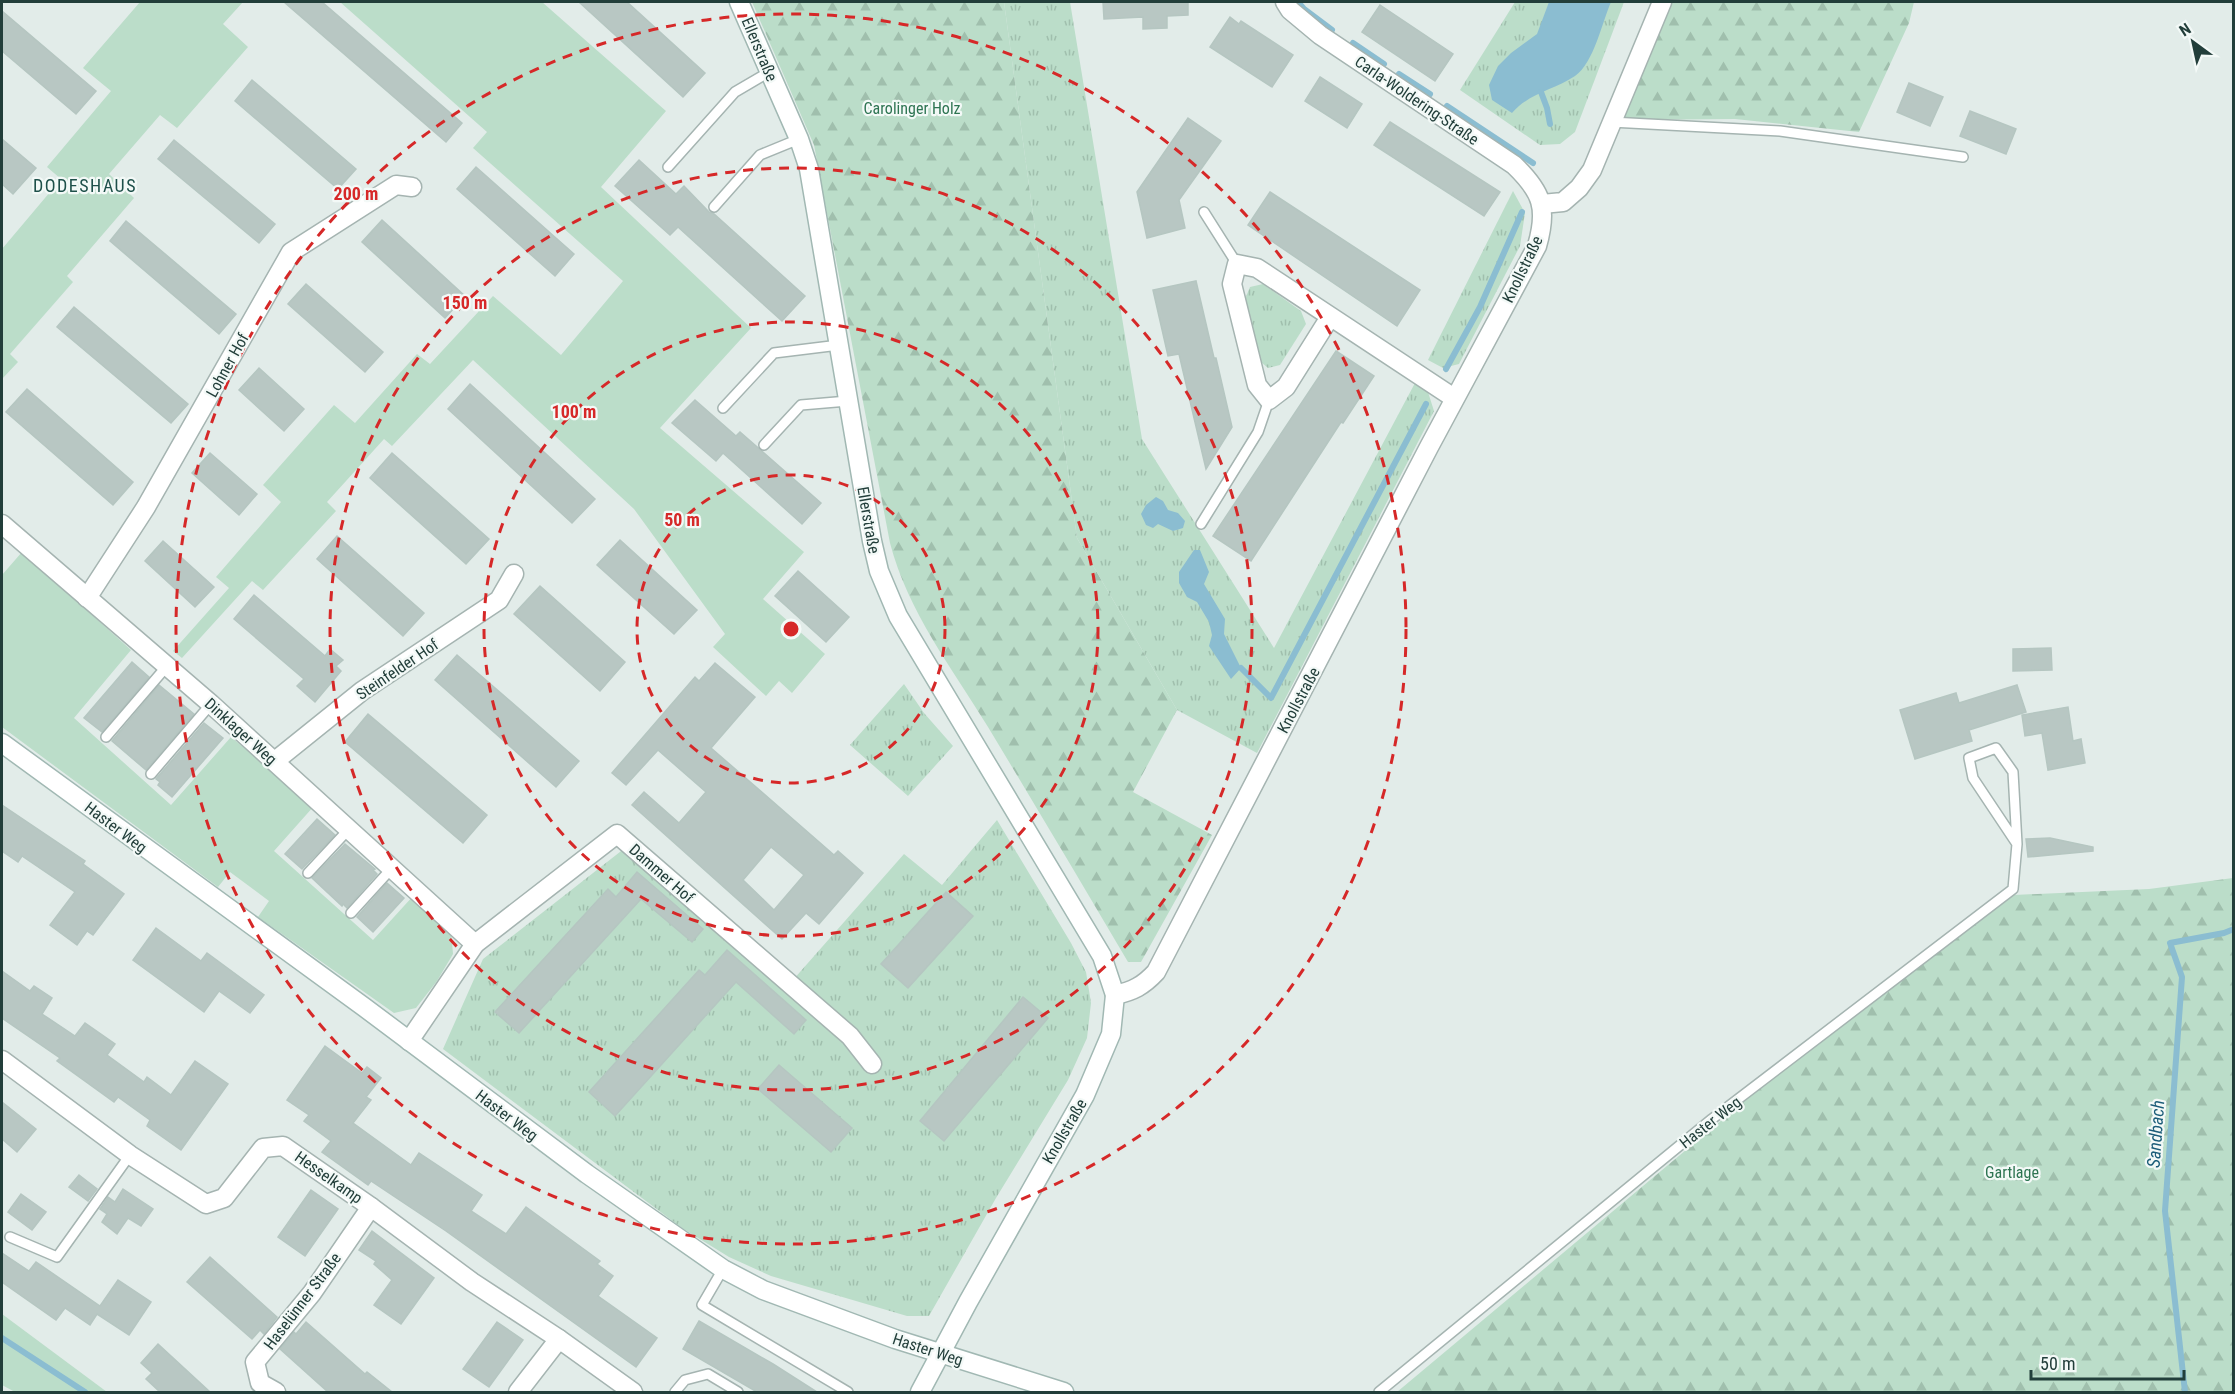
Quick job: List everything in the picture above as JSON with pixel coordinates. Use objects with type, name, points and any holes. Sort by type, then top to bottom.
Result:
[{"type":"street","name":"Ellerstraße","points":[[739,2],[799,139],[809,169],[872,542],[887,593],[1102,956],[1115,995]]},
{"type":"street","name":"Carla-Woldering-Straße","points":[[1285,2],[1290,10],[1320,35],[1514,165],[1530,180],[1542,204]]},
{"type":"street","points":[[1542,204],[1563,202],[1579,188],[1592,170],[1662,2]]},
{"type":"street","name":"Lohner Hof","points":[[87,598],[146,507],[291,252],[396,185],[412,187]]},
{"type":"street","name":"Knollstraße","points":[[920,1392],[1085,1095],[1111,1034],[1115,995],[1143,986],[1156,972],[1454,398],[1536,246],[1542,226],[1542,204]]},
{"type":"street","points":[[1330,317],[1286,387],[1269,400],[1257,385],[1232,284],[1237,264],[1257,268],[1454,398]]},
{"type":"street","name":"Dinklager Weg","points":[[2,524],[211,704],[475,944]]},
{"type":"street","name":"Steinfelder Hof","points":[[275,761],[363,691],[499,600],[514,574]]},
{"type":"street","name":"Haster Weg","points":[[2,743],[409,1041],[586,1174],[723,1269],[763,1290],[895,1339],[1064,1392]]},
{"type":"street","name":"Dammer Hof","points":[[409,1041],[475,944],[617,834],[850,1036],[872,1064]]},
{"type":"street","name":"Hesselkamp","points":[[2,1060],[130,1155],[206,1204],[224,1198],[263,1148],[284,1146],[371,1207],[471,1282],[559,1339],[633,1392]]},
{"type":"street","name":"Haselünner Straße","points":[[276,1392],[260,1383],[255,1362],[312,1293],[371,1207]]},
{"type":"street","points":[[518,1392],[559,1339]]},
{"type":"lane","points":[[668,167],[735,92],[769,72]]},
{"type":"lane","points":[[1611,122],[1780,131],[1964,157]]},
{"type":"lane","points":[[714,207],[760,155],[799,139]]},
{"type":"lane","points":[[1204,212],[1237,264]]},
{"type":"lane","points":[[723,408],[774,352],[839,345]]},
{"type":"lane","points":[[1201,524],[1258,432],[1269,400]]},
{"type":"lane","points":[[765,446],[801,405],[848,401]]},
{"type":"lane","points":[[106,737],[167,666]]},
{"type":"lane","points":[[151,774],[211,704]]},
{"type":"lane","name":"Haster Weg","points":[[1379,1392],[1712,1119],[2013,889],[2017,844],[2013,772],[1996,747],[1969,758],[1973,778],[2017,844]]},
{"type":"lane","points":[[308,873],[349,828]]},
{"type":"lane","points":[[351,913],[392,868]]},
{"type":"lane","points":[[10,1237],[57,1257],[130,1155]]},
{"type":"lane","points":[[723,1269],[702,1305],[848,1392]]},
{"type":"lane","points":[[675,1392],[685,1380],[708,1374],[738,1392]]},
{"type":"green space","points":[[140,2],[243,2],[223,24],[248,47],[177,128],[160,115],[109,174],[134,198],[67,276],[73,282],[10,354],[18,362],[2,379],[2,249],[61,179],[47,167],[111,91],[83,68]]},
{"type":"green space","points":[[340,2],[542,2],[666,111],[601,187],[751,328],[660,428],[804,552],[763,599],[825,654],[792,693],[779,681],[766,696],[713,647],[725,634],[634,509],[473,360],[392,446],[384,439],[327,502],[336,511],[263,590],[252,581],[182,658],[173,651],[229,588],[216,577],[281,502],[263,485],[334,405],[355,423],[417,354],[430,364],[493,296],[561,355],[623,281],[473,148],[487,132]]},
{"type":"green space","name":"Carolinger Holz","points":[[752,2],[1004,2],[1077,538],[1177,710],[1133,792],[1212,835],[1141,962],[1128,962],[988,727],[932,639],[908,593],[890,543],[814,145]]},
{"type":"green space","points":[[1004,2],[1070,2],[1142,439],[1274,648],[1415,383],[1428,392],[1434,411],[1257,753],[1177,710],[1077,538]]},
{"type":"green space","points":[[1515,2],[1624,2],[1575,132],[1560,144],[1540,145],[1460,90]]},
{"type":"green space","points":[[1669,2],[1914,2],[1909,23],[1859,132],[1735,119],[1622,120]]},
{"type":"green space","points":[[1513,191],[1525,213],[1520,246],[1459,364],[1443,368],[1428,360]]},
{"type":"green space","points":[[1263,284],[1301,311],[1306,324],[1280,365],[1268,368],[1261,362],[1245,299],[1250,287]]},
{"type":"green space","points":[[22,552],[131,650],[74,718],[171,805],[231,737],[314,806],[274,851],[373,940],[414,895],[451,931],[453,954],[437,981],[416,1008],[394,1013],[258,917],[269,901],[230,872],[218,887],[2,727],[2,575]]},
{"type":"green space","points":[[904,684],[924,713],[953,746],[908,796],[850,745]]},
{"type":"green space","points":[[997,820],[1086,972],[1091,1003],[1087,1038],[1068,1080],[996,1198],[929,1316],[907,1316],[771,1276],[729,1257],[682,1228],[443,1049],[483,959],[625,848],[785,989],[904,854],[942,885]]},
{"type":"green space","name":"Gartlage","points":[[2233,878],[2233,1392],[1397,1392],[1815,1042],[2014,895],[2149,889]]},
{"type":"green space","points":[[2,1314],[107,1392],[15,1392],[2,1385]]},
{"type":"water","points":[[1549,2],[1611,2],[1592,52],[1582,70],[1567,81],[1534,96],[1512,113],[1492,100],[1489,85],[1498,66],[1511,53],[1537,34]]},
{"type":"water","points":[[1156,497],[1163,501],[1168,510],[1178,513],[1185,521],[1183,528],[1173,531],[1158,524],[1153,528],[1146,525],[1141,514],[1146,505]]},
{"type":"water","points":[[1194,550],[1200,550],[1209,572],[1204,584],[1225,619],[1224,634],[1241,668],[1231,679],[1209,646],[1212,635],[1209,622],[1197,602],[1187,597],[1179,583],[1179,572]]},
{"type":"building","points":[[284,2],[322,2],[462,123],[446,142]]},
{"type":"building","points":[[579,2],[627,2],[705,73],[683,97]]},
{"type":"building","points":[[1103,2],[1188,2],[1188,15],[1167,16],[1167,28],[1143,29],[1143,17],[1104,19]]},
{"type":"building","points":[[1380,5],[1453,54],[1435,81],[1362,32]]},
{"type":"building","points":[[2,11],[96,91],[76,114],[2,51]]},
{"type":"building","points":[[1230,17],[1239,24],[1241,21],[1293,55],[1272,87],[1210,47]]},
{"type":"building","points":[[1320,77],[1362,104],[1347,128],[1305,101]]},
{"type":"building","points":[[252,80],[356,169],[338,189],[235,101]]},
{"type":"building","points":[[1909,83],[1943,97],[1930,126],[1897,112]]},
{"type":"building","points":[[1970,111],[2016,129],[2006,154],[1960,136]]},
{"type":"building","points":[[1188,118],[1221,141],[1179,200],[1185,228],[1147,238],[1137,192]]},
{"type":"building","points":[[1390,122],[1500,192],[1484,216],[1374,145]]},
{"type":"building","points":[[2,139],[36,168],[13,194],[2,184]]},
{"type":"building","points":[[174,140],[275,224],[259,243],[158,159]]},
{"type":"building","points":[[639,160],[676,194],[684,186],[709,212],[805,296],[782,321],[678,227],[670,235],[615,186]]},
{"type":"building","points":[[476,167],[574,254],[555,276],[457,189]]},
{"type":"building","points":[[1270,192],[1420,290],[1397,326],[1248,225]]},
{"type":"building","points":[[382,220],[465,296],[445,318],[362,242]]},
{"type":"building","points":[[126,221],[236,314],[219,334],[110,241]]},
{"type":"building","points":[[1196,281],[1232,427],[1206,469],[1179,354],[1168,356],[1153,290]]},
{"type":"building","points":[[306,284],[383,352],[365,372],[288,304]]},
{"type":"building","points":[[74,307],[188,404],[171,423],[57,327]]},
{"type":"building","points":[[1336,351],[1374,376],[1343,423],[1341,422],[1251,561],[1213,536]]},
{"type":"building","points":[[259,368],[304,409],[284,431],[239,390]]},
{"type":"building","points":[[470,384],[595,499],[572,523],[448,409]]},
{"type":"building","points":[[27,389],[133,482],[113,505],[6,412]]},
{"type":"building","points":[[695,400],[736,436],[740,432],[821,503],[802,524],[723,453],[716,461],[672,423]]},
{"type":"building","points":[[210,453],[257,494],[239,515],[192,473]]},
{"type":"building","points":[[392,453],[489,539],[466,564],[370,478]]},
{"type":"building","points":[[337,536],[424,613],[403,636],[317,559]]},
{"type":"building","points":[[620,540],[697,610],[674,634],[597,565]]},
{"type":"building","points":[[163,541],[214,587],[195,607],[145,561]]},
{"type":"building","points":[[798,571],[849,617],[826,642],[775,596]]},
{"type":"building","points":[[540,586],[625,662],[600,691],[514,614]]},
{"type":"building","points":[[254,595],[325,656],[330,649],[343,660],[336,666],[341,671],[315,702],[297,686],[304,679],[234,619]]},
{"type":"building","points":[[2051,648],[2052,670],[2013,671],[2013,649]]},
{"type":"building","points":[[457,655],[579,761],[556,787],[435,680]]},
{"type":"building","points":[[132,662],[149,677],[102,732],[84,718]]},
{"type":"building","points":[[715,663],[755,697],[711,748],[834,855],[838,851],[863,873],[819,924],[806,913],[782,939],[632,805],[644,792],[679,823],[706,792],[658,750],[626,785],[612,773],[695,677],[699,681]],"holes":[[[771,847],[804,875],[774,910],[743,880]]]},
{"type":"building","points":[[159,685],[194,714],[146,770],[112,741]]},
{"type":"building","points":[[2017,685],[2026,712],[1969,730],[1972,741],[1915,759],[1900,710],[1956,693],[1959,703]]},
{"type":"building","points":[[2068,707],[2073,741],[2081,739],[2085,763],[2048,770],[2042,733],[2025,736],[2022,715]]},
{"type":"building","points":[[368,714],[487,815],[463,843],[345,742]]},
{"type":"building","points":[[204,723],[223,738],[172,797],[158,785],[160,782],[156,779]]},
{"type":"building","points":[[2,805],[85,861],[83,864],[124,894],[93,935],[87,931],[77,945],[50,925],[75,892],[22,856],[18,862],[2,851]]},
{"type":"building","points":[[317,819],[335,835],[302,869],[285,854]]},
{"type":"building","points":[[2050,838],[2093,847],[2093,851],[2028,857],[2026,839]]},
{"type":"building","points":[[345,844],[375,869],[373,870],[377,874],[347,908],[312,878]]},
{"type":"building","points":[[637,872],[703,929],[692,942],[641,899],[519,1033],[495,1012],[608,889],[616,897]]},
{"type":"building","points":[[387,883],[404,898],[373,932],[357,917]]},
{"type":"building","points":[[946,892],[973,916],[908,988],[881,964]]},
{"type":"building","points":[[156,928],[201,961],[207,953],[264,995],[250,1013],[219,991],[204,1012],[133,960]]},
{"type":"building","points":[[727,950],[806,1020],[794,1034],[736,982],[615,1116],[589,1092],[699,970],[705,975]]},
{"type":"building","points":[[2,971],[30,991],[34,986],[52,998],[42,1014],[75,1036],[85,1023],[115,1044],[107,1055],[144,1082],[147,1077],[171,1095],[195,1061],[228,1084],[181,1150],[147,1126],[150,1120],[118,1097],[114,1102],[57,1061],[60,1058],[2,1018]]},
{"type":"building","points":[[1023,997],[1048,1018],[944,1141],[920,1121]]},
{"type":"building","points":[[325,1046],[362,1073],[367,1067],[381,1078],[366,1097],[371,1100],[353,1123],[411,1165],[419,1153],[482,1195],[471,1211],[506,1234],[526,1207],[600,1261],[597,1264],[613,1276],[598,1296],[657,1338],[636,1367],[446,1231],[371,1181],[368,1185],[322,1152],[331,1141],[304,1121],[309,1115],[287,1100]]},
{"type":"building","points":[[779,1065],[852,1128],[831,1152],[758,1089]]},
{"type":"building","points":[[2,1102],[36,1129],[17,1152],[2,1139]]},
{"type":"building","points":[[79,1175],[97,1189],[88,1201],[69,1187]]},
{"type":"building","points":[[123,1189],[153,1209],[141,1226],[128,1218],[117,1234],[102,1222],[107,1214],[100,1209],[108,1197],[115,1202]]},
{"type":"building","points":[[311,1190],[338,1209],[305,1256],[278,1237]]},
{"type":"building","points":[[21,1194],[46,1212],[32,1230],[8,1212]]},
{"type":"building","points":[[372,1231],[434,1278],[401,1324],[374,1305],[392,1280],[374,1264],[376,1261],[359,1250]]},
{"type":"building","points":[[2,1253],[29,1271],[36,1262],[100,1306],[118,1280],[151,1302],[129,1335],[97,1314],[90,1325],[65,1308],[56,1320],[2,1282]]},
{"type":"building","points":[[210,1257],[277,1317],[264,1334],[260,1330],[252,1339],[187,1282]]},
{"type":"building","points":[[699,1321],[817,1392],[757,1392],[683,1349]]},
{"type":"building","points":[[306,1322],[365,1374],[367,1372],[392,1392],[328,1392],[280,1349]]},
{"type":"building","points":[[497,1322],[523,1340],[489,1387],[463,1369]]},
{"type":"building","points":[[158,1344],[210,1392],[160,1392],[146,1379],[152,1373],[141,1363]]},
{"type":"waterway","points":[[1298,2],[1332,30]]},
{"type":"waterway","points":[[1353,43],[1384,64]]},
{"type":"waterway","points":[[1399,74],[1430,94]]},
{"type":"waterway","points":[[1541,92],[1550,124]]},
{"type":"waterway","points":[[1447,106],[1533,163]]},
{"type":"waterway","points":[[1446,369],[1480,307],[1522,212]]},
{"type":"waterway","points":[[1241,668],[1271,698],[1426,404]]},
{"type":"waterway","name":"Sandbach","points":[[2185,1392],[2165,1211],[2182,977],[2170,943],[2234,929]]},
{"type":"waterway","points":[[2,1338],[85,1392]]},
{"type":"district","name":"DODESHAUS","points":[[85,186]]}]
